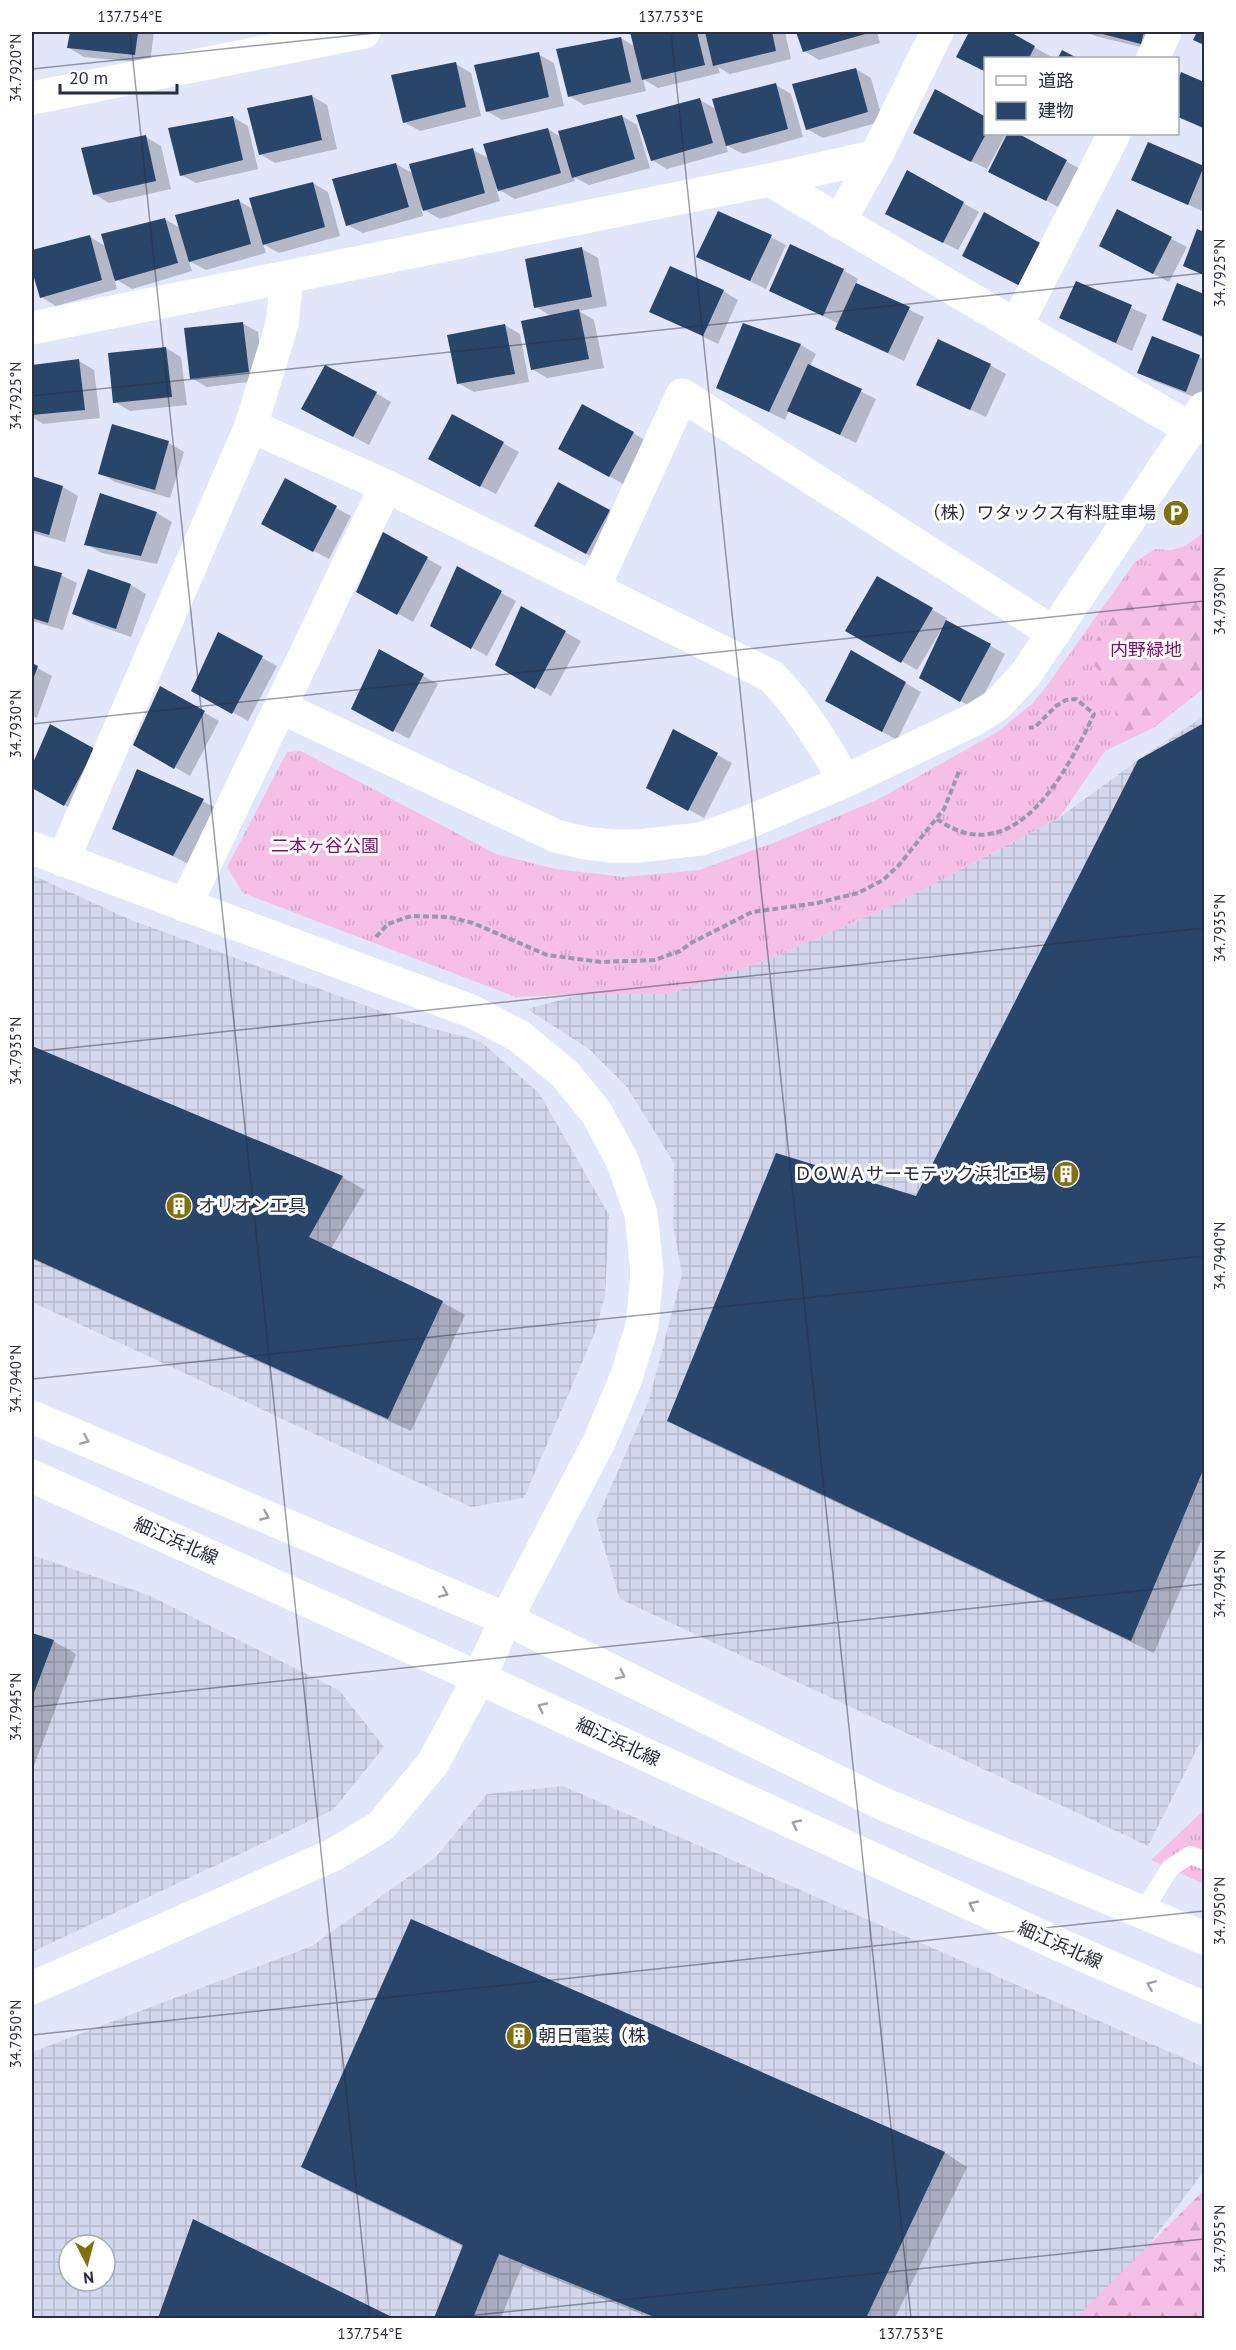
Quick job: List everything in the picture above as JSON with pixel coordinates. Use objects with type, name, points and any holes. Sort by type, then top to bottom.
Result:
[{"type":"street","points":[[32,98],[251,43],[364,32]]},
{"type":"street","points":[[839,222],[876,156],[937,32]]},
{"type":"street","points":[[1153,57],[1165,32]]},
{"type":"street","points":[[1016,326],[1113,135]]},
{"type":"street","points":[[32,328],[770,180],[876,156]]},
{"type":"street","points":[[280,707],[556,836],[585,843],[638,846],[701,839],[752,821],[845,781],[973,720],[997,705],[1025,675],[1198,419],[1016,326],[770,180]]},
{"type":"street","points":[[63,860],[251,426],[282,324],[287,278]]},
{"type":"street","points":[[594,588],[682,395],[1054,633]]},
{"type":"street","points":[[251,426],[386,486],[771,676],[807,719],[845,781]]},
{"type":"street","points":[[185,906],[386,486]]},
{"type":"street","points":[[32,848],[471,1011],[519,1036],[565,1074],[596,1112],[622,1160],[641,1214],[647,1272],[642,1326],[626,1378],[599,1442],[506,1619],[479,1678],[433,1763],[381,1826],[333,1856],[32,1989]]},
{"type":"street","points":[[32,1417],[506,1619],[881,1803],[1204,1938]]},
{"type":"street","name":"細江浜北線","points":[[32,1476],[1058,1944],[1204,2008]]},
{"type":"lane","points":[[1143,1912],[1170,1868],[1190,1855],[1204,1860]]},
{"type":"path","points":[[937,819],[962,834],[978,837],[1016,824],[1050,792],[1071,759],[1094,714],[1076,699],[1066,700],[1035,727],[1020,726]]},
{"type":"path","points":[[372,941],[388,924],[411,916],[449,917],[473,923],[547,955],[593,961],[655,960],[680,951],[752,912],[817,903],[858,893],[883,880],[899,865],[944,809],[962,763]]},
{"type":"shaded area","points":[[1204,716],[1204,1735],[1148,1846],[620,1599],[596,1521],[649,1400],[682,1274],[673,1225],[674,1163],[627,1087],[589,1049],[527,1009],[598,990],[668,994],[765,961],[891,906],[1059,818],[1138,760]]},
{"type":"shaded area","points":[[32,875],[131,920],[416,1024],[480,1041],[539,1093],[609,1215],[605,1296],[595,1332],[524,1498],[471,1507],[32,1302]]},
{"type":"shaded area","points":[[32,1555],[148,1595],[339,1690],[384,1747],[333,1810],[32,1952]]},
{"type":"shaded area","points":[[563,1786],[1204,2067],[1204,2171],[1113,2293],[1079,2318],[32,2318],[32,2052],[312,1946],[436,1857],[487,1794]]},
{"type":"green space","name":"二本ヶ谷公園","points":[[1204,530],[1204,688],[1155,727],[1105,751],[1059,818],[891,906],[765,961],[668,994],[516,997],[243,893],[227,867],[287,752],[301,751],[496,854],[555,869],[624,877],[699,870],[776,842],[877,800],[997,732],[1032,704],[1046,687],[1135,562],[1155,549],[1171,550],[1183,547],[1201,535]]},
{"type":"green space","name":"内野緑地","points":[[1204,543],[1204,671],[1148,721],[1117,738],[1114,694],[1096,667],[1083,660],[1138,576],[1152,562],[1188,558]]},
{"type":"green space","points":[[1204,1810],[1204,1884],[1151,1860]]},
{"type":"green space","points":[[1204,2190],[1204,2318],[1076,2318]]},
{"type":"building","points":[[70,32],[138,32],[135,55],[67,48]]},
{"type":"building","points":[[630,32],[697,32],[705,65],[642,80]]},
{"type":"building","points":[[705,32],[772,32],[776,51],[713,66]]},
{"type":"building","points":[[796,32],[864,32],[865,34],[803,52]]},
{"type":"building","points":[[969,32],[1010,32],[1035,46],[1030,57],[984,57],[984,71],[956,57]]},
{"type":"building","points":[[1095,32],[1144,32],[1141,44]]},
{"type":"building","points":[[1197,32],[1204,32],[1204,45],[1193,40]]},
{"type":"building","points":[[621,37],[631,82],[568,97],[556,49]]},
{"type":"building","points":[[1062,50],[1075,57],[1058,57]]},
{"type":"building","points":[[539,52],[549,97],[486,112],[474,65]]},
{"type":"building","points":[[456,62],[466,107],[403,123],[391,75]]},
{"type":"building","points":[[856,68],[868,112],[806,130],[792,84]]},
{"type":"building","points":[[1181,72],[1204,82],[1204,128],[1179,117]]},
{"type":"building","points":[[776,83],[788,129],[726,146],[712,99]]},
{"type":"building","points":[[935,89],[984,116],[985,135],[971,162],[913,133]]},
{"type":"building","points":[[312,95],[322,140],[259,155],[247,108]]},
{"type":"building","points":[[700,98],[713,143],[651,161],[636,115]]},
{"type":"building","points":[[622,115],[635,159],[572,178],[558,131]]},
{"type":"building","points":[[233,116],[243,160],[180,176],[168,128]]},
{"type":"building","points":[[548,128],[561,173],[498,191],[483,144]]},
{"type":"building","points":[[146,135],[156,181],[93,195],[81,148]]},
{"type":"building","points":[[1006,135],[1021,135],[1067,160],[1046,201],[988,172]]},
{"type":"building","points":[[1148,142],[1204,166],[1188,205],[1131,180]]},
{"type":"building","points":[[473,148],[485,193],[423,211],[409,164]]},
{"type":"building","points":[[396,163],[409,207],[346,226],[332,179]]},
{"type":"building","points":[[907,170],[964,202],[943,243],[885,214]]},
{"type":"building","points":[[313,182],[325,227],[263,245],[249,198]]},
{"type":"building","points":[[239,199],[251,244],[189,262],[175,215]]},
{"type":"building","points":[[1117,209],[1172,237],[1153,274],[1099,246]]},
{"type":"building","points":[[718,211],[772,235],[750,281],[696,257]]},
{"type":"building","points":[[984,212],[1042,244],[1020,286],[962,256]]},
{"type":"building","points":[[165,218],[178,263],[115,281],[101,234]]},
{"type":"building","points":[[1197,229],[1204,232],[1204,275],[1183,266]]},
{"type":"building","points":[[90,235],[102,280],[40,298],[32,271],[32,250]]},
{"type":"building","points":[[790,244],[844,269],[823,316],[769,291]]},
{"type":"building","points":[[582,247],[592,297],[534,308],[525,259]]},
{"type":"building","points":[[670,266],[724,290],[703,336],[649,312]]},
{"type":"building","points":[[1076,281],[1132,305],[1116,343],[1059,318]]},
{"type":"building","points":[[856,283],[910,307],[888,353],[835,329]]},
{"type":"building","points":[[1177,283],[1204,294],[1204,337],[1162,320]]},
{"type":"building","points":[[579,309],[589,359],[531,370],[521,321]]},
{"type":"building","points":[[243,322],[249,372],[190,379],[184,328]]},
{"type":"building","points":[[743,323],[801,344],[769,412],[716,388]]},
{"type":"building","points":[[505,324],[515,374],[457,384],[447,335]]},
{"type":"building","points":[[1152,336],[1200,355],[1186,392],[1137,373]]},
{"type":"building","points":[[938,339],[991,364],[970,410],[916,385]]},
{"type":"building","points":[[166,347],[172,397],[113,403],[108,353]]},
{"type":"building","points":[[79,359],[85,410],[32,415],[32,365]]},
{"type":"building","points":[[808,364],[862,389],[840,435],[787,411]]},
{"type":"building","points":[[325,365],[377,392],[353,437],[301,409]]},
{"type":"building","points":[[582,404],[634,432],[609,477],[558,449]]},
{"type":"building","points":[[452,414],[504,442],[480,487],[428,459]]},
{"type":"building","points":[[112,424],[169,441],[155,490],[98,474]]},
{"type":"building","points":[[32,476],[63,486],[49,535],[32,530]]},
{"type":"building","points":[[285,478],[337,506],[313,552],[261,524]]},
{"type":"building","points":[[558,482],[610,510],[586,554],[534,526]]},
{"type":"building","points":[[100,493],[157,512],[141,556],[84,545]]},
{"type":"building","points":[[383,532],[428,557],[397,615],[356,592]]},
{"type":"building","points":[[32,565],[62,573],[48,623],[32,618]]},
{"type":"building","points":[[457,566],[502,591],[471,649],[430,626]]},
{"type":"building","points":[[88,569],[131,584],[116,629],[72,614]]},
{"type":"building","points":[[877,576],[933,608],[901,663],[845,631]]},
{"type":"building","points":[[521,606],[566,631],[535,689],[495,665]]},
{"type":"building","points":[[946,620],[991,644],[960,702],[919,678]]},
{"type":"building","points":[[218,632],[263,656],[232,714],[191,691]]},
{"type":"building","points":[[379,649],[424,674],[393,732],[351,709]]},
{"type":"building","points":[[851,650],[906,682],[882,732],[825,701]]},
{"type":"building","points":[[32,663],[38,666],[32,682]]},
{"type":"building","points":[[160,686],[205,711],[174,769],[133,745]]},
{"type":"building","name":"ＤＯＷＡサーモテック浜北工場","points":[[1204,723],[1204,1468],[1131,1641],[667,1421],[776,1153],[916,1196],[1138,760]]},
{"type":"building","points":[[50,724],[95,749],[64,806],[32,788],[32,765]]},
{"type":"building","points":[[673,729],[718,753],[688,811],[646,788]]},
{"type":"building","points":[[137,769],[204,799],[173,856],[112,829]]},
{"type":"building","name":"オリオン工具","points":[[32,1046],[343,1176],[309,1237],[443,1301],[388,1419],[32,1258]]},
{"type":"building","points":[[32,1633],[54,1640],[32,1698]]},
{"type":"building","name":"朝日電装（株","points":[[411,1919],[945,2152],[866,2318],[657,2318],[499,2254],[473,2318],[434,2318],[463,2245],[301,2167]]},
{"type":"building","points":[[193,2219],[394,2318],[158,2318]]},
{"type":"place","name":"（株）ワタックス有料駐車場","points":[[1176,513]]},
{"type":"place","name":"ＤＯＷＡサーモテック浜北工場","points":[[1066,1174]]},
{"type":"place","name":"オリオン工具","points":[[179,1206]]},
{"type":"place","name":"朝日電装（株","points":[[519,2036]]}]
